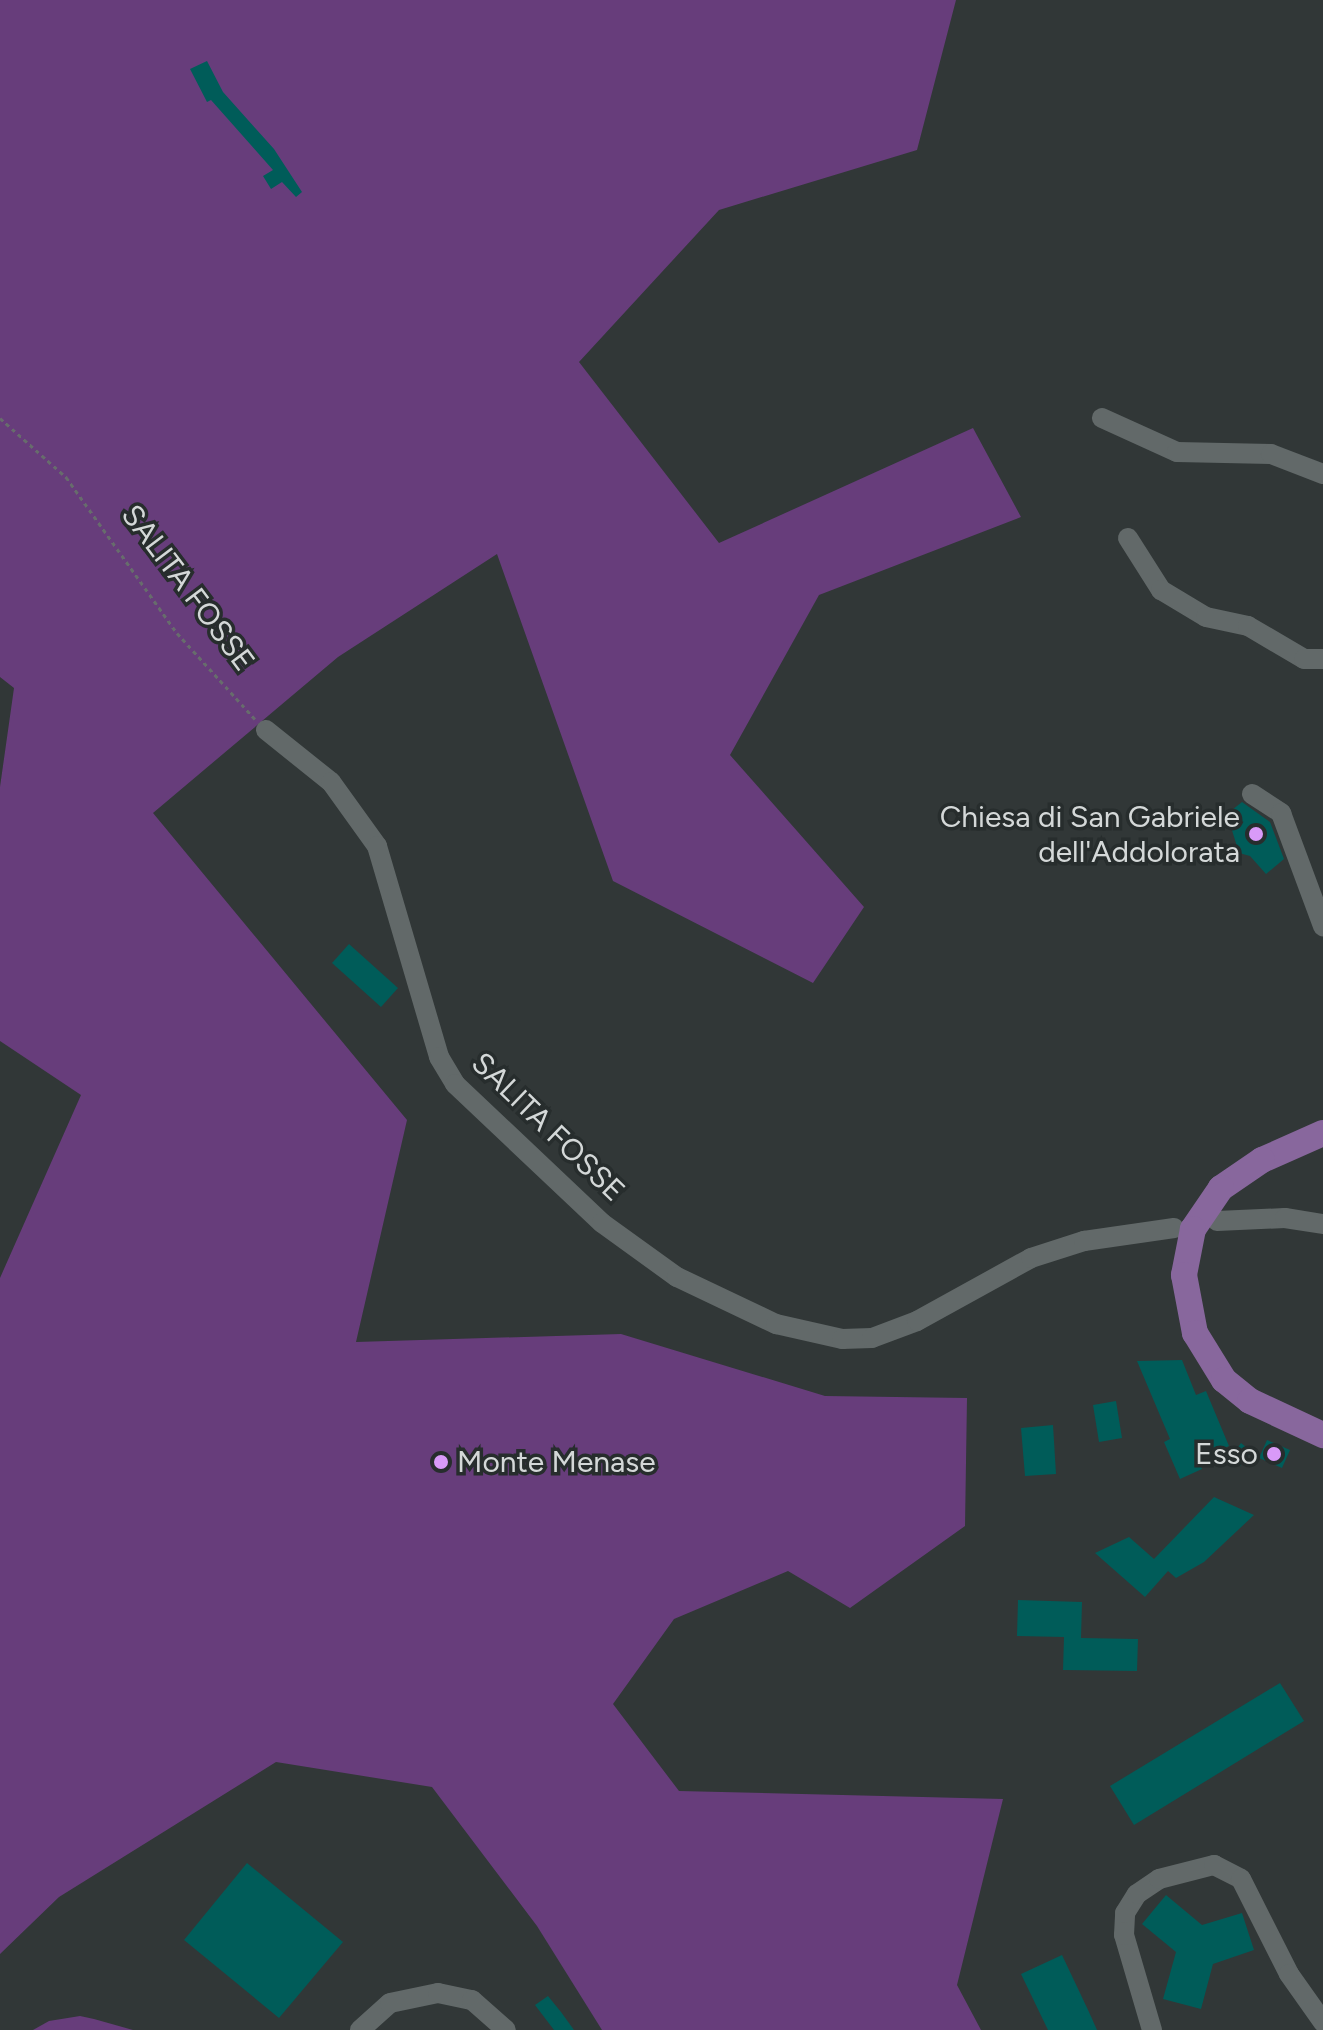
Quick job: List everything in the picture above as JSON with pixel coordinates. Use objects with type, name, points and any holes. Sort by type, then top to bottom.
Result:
[{"type":"main road","points":[[1323,1133],[1247,1168],[1221,1188],[1210,1217],[1188,1245],[1184,1275],[1187,1306],[1201,1346],[1236,1390],[1323,1435]]},
{"type":"street","points":[[1102,418],[1177,452],[1271,454],[1323,474]]},
{"type":"street","points":[[1128,538],[1148,577],[1172,597],[1206,617],[1248,626],[1304,659],[1323,659]]},
{"type":"street","name":"SALITA FOSSE","points":[[266,730],[331,782],[377,846],[439,1057],[455,1084],[602,1223],[677,1277],[776,1324],[856,1340],[898,1330],[1006,1270],[1084,1241],[1174,1228]]},
{"type":"street","points":[[1252,794],[1281,813],[1323,926]]},
{"type":"street","points":[[1084,1241],[1133,1224],[1210,1217],[1285,1218],[1323,1224]]},
{"type":"street","points":[[1152,2030],[1124,1935],[1125,1913],[1137,1894],[1159,1879],[1214,1865],[1241,1879],[1289,1974],[1323,2022]]},
{"type":"street","points":[[360,2030],[390,2003],[438,1993],[486,2008],[506,2030]]},
{"type":"path","name":"SALITA FOSSE","points":[[0,418],[66,477],[177,633],[266,730]]},
{"type":"shaded area","points":[[0,0],[956,0],[917,150],[719,210],[579,362],[719,543],[973,428],[1021,517],[819,595],[730,755],[864,907],[813,983],[613,881],[497,554],[338,657],[153,813],[407,1120],[356,1342],[621,1334],[825,1396],[967,1398],[965,1526],[850,1608],[788,1571],[674,1619],[613,1704],[679,1791],[1003,1799],[957,1985],[981,2030],[602,2030],[537,1926],[432,1787],[276,1762],[59,1897],[0,1954],[0,1278],[81,1095],[0,1041],[0,787],[14,688],[0,677]]},
{"type":"shaded area","points":[[80,2016],[133,2030],[33,2030],[49,2021]]},
{"type":"building","points":[[207,61],[223,92],[274,149],[302,192],[296,197],[282,182],[271,189],[263,176],[273,170],[211,100],[207,102],[190,69]]},
{"type":"building","name":"Chiesa di San Gabriele dell'Addolorata","points":[[1242,802],[1270,822],[1284,859],[1266,874],[1250,856],[1239,853],[1227,814]]},
{"type":"building","points":[[349,944],[398,988],[381,1007],[332,963]]},
{"type":"building","points":[[1182,1360],[1196,1395],[1206,1391],[1229,1446],[1198,1459],[1202,1469],[1180,1479],[1164,1442],[1170,1439],[1137,1361]]},
{"type":"building","points":[[1116,1401],[1122,1438],[1099,1442],[1093,1405]]},
{"type":"building","points":[[1053,1425],[1056,1474],[1025,1476],[1021,1428]]},
{"type":"building","points":[[1267,1440],[1290,1450],[1282,1468],[1259,1458]]},
{"type":"building","points":[[1241,1443],[1251,1451],[1240,1466],[1230,1458]]},
{"type":"building","points":[[1214,1497],[1254,1515],[1204,1562],[1176,1578],[1168,1571],[1145,1597],[1095,1553],[1129,1537],[1154,1559]]},
{"type":"building","points":[[1018,1600],[1082,1602],[1081,1638],[1138,1639],[1137,1671],[1063,1670],[1064,1637],[1017,1636]]},
{"type":"building","points":[[1280,1683],[1304,1721],[1134,1825],[1110,1786]]},
{"type":"building","points":[[247,1863],[343,1942],[279,2018],[184,1940]]},
{"type":"building","points":[[1166,1895],[1202,1925],[1242,1913],[1254,1950],[1213,1964],[1201,2009],[1163,1999],[1176,1952],[1142,1924]]},
{"type":"building","points":[[1062,1955],[1097,2030],[1048,2030],[1021,1974]]},
{"type":"building","points":[[548,1996],[574,2030],[554,2030],[535,2005]]},
{"type":"place","name":"Chiesa di San Gabriele dell'Addolorata","points":[[1256,834]]},
{"type":"place","name":"Esso","points":[[1274,1454]]},
{"type":"place","name":"Monte Menase","points":[[441,1462]]}]
